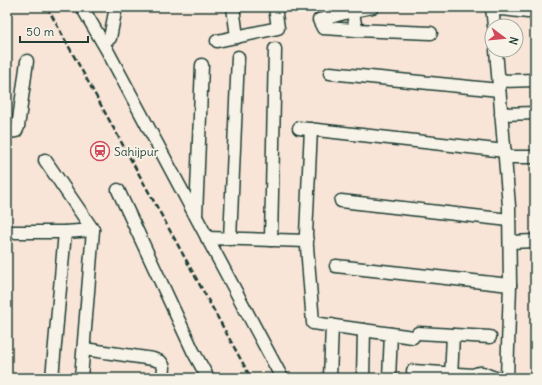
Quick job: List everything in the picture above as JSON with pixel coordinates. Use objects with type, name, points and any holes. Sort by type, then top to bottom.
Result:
[{"type":"street","points":[[82,7],[107,50],[282,378]]},
{"type":"street","points":[[110,38],[116,7]]},
{"type":"street","points":[[233,7],[237,37]]},
{"type":"street","points":[[217,41],[278,28],[275,7]]},
{"type":"street","points":[[373,7],[352,9],[319,20],[322,28],[431,33]]},
{"type":"street","points":[[493,18],[492,8],[530,11]]},
{"type":"street","points":[[352,9],[356,30]]},
{"type":"street","points":[[270,240],[275,49]]},
{"type":"street","points":[[230,239],[238,57]]},
{"type":"street","points":[[413,371],[451,376],[473,376],[478,373],[483,373],[493,377],[507,378],[510,242],[505,154],[497,58]]},
{"type":"street","points":[[7,132],[17,130],[27,61]]},
{"type":"street","points":[[196,217],[202,65]]},
{"type":"street","points":[[330,72],[499,86],[535,80]]},
{"type":"street","points":[[501,114],[535,113]]},
{"type":"street","points":[[490,337],[391,334],[313,323],[307,241],[305,129],[535,157]]},
{"type":"street","points":[[45,160],[93,230],[81,378]]},
{"type":"street","points":[[118,190],[193,351],[208,378]]},
{"type":"street","points":[[341,201],[509,220]]},
{"type":"street","points":[[7,232],[65,232],[93,230]]},
{"type":"street","points":[[52,378],[65,232]]},
{"type":"street","points":[[207,238],[307,241]]},
{"type":"street","points":[[510,242],[535,241]]},
{"type":"street","points":[[336,266],[510,285]]},
{"type":"street","points":[[330,378],[332,325]]},
{"type":"street","points":[[363,378],[364,330]]},
{"type":"street","points":[[389,378],[391,334]]},
{"type":"street","points":[[451,376],[453,335]]},
{"type":"street","points":[[84,349],[161,362],[164,367],[163,378]]},
{"type":"railway","points":[[47,7],[251,378]]},
{"type":"place","name":"Sahijpur","points":[[100,151]]}]
